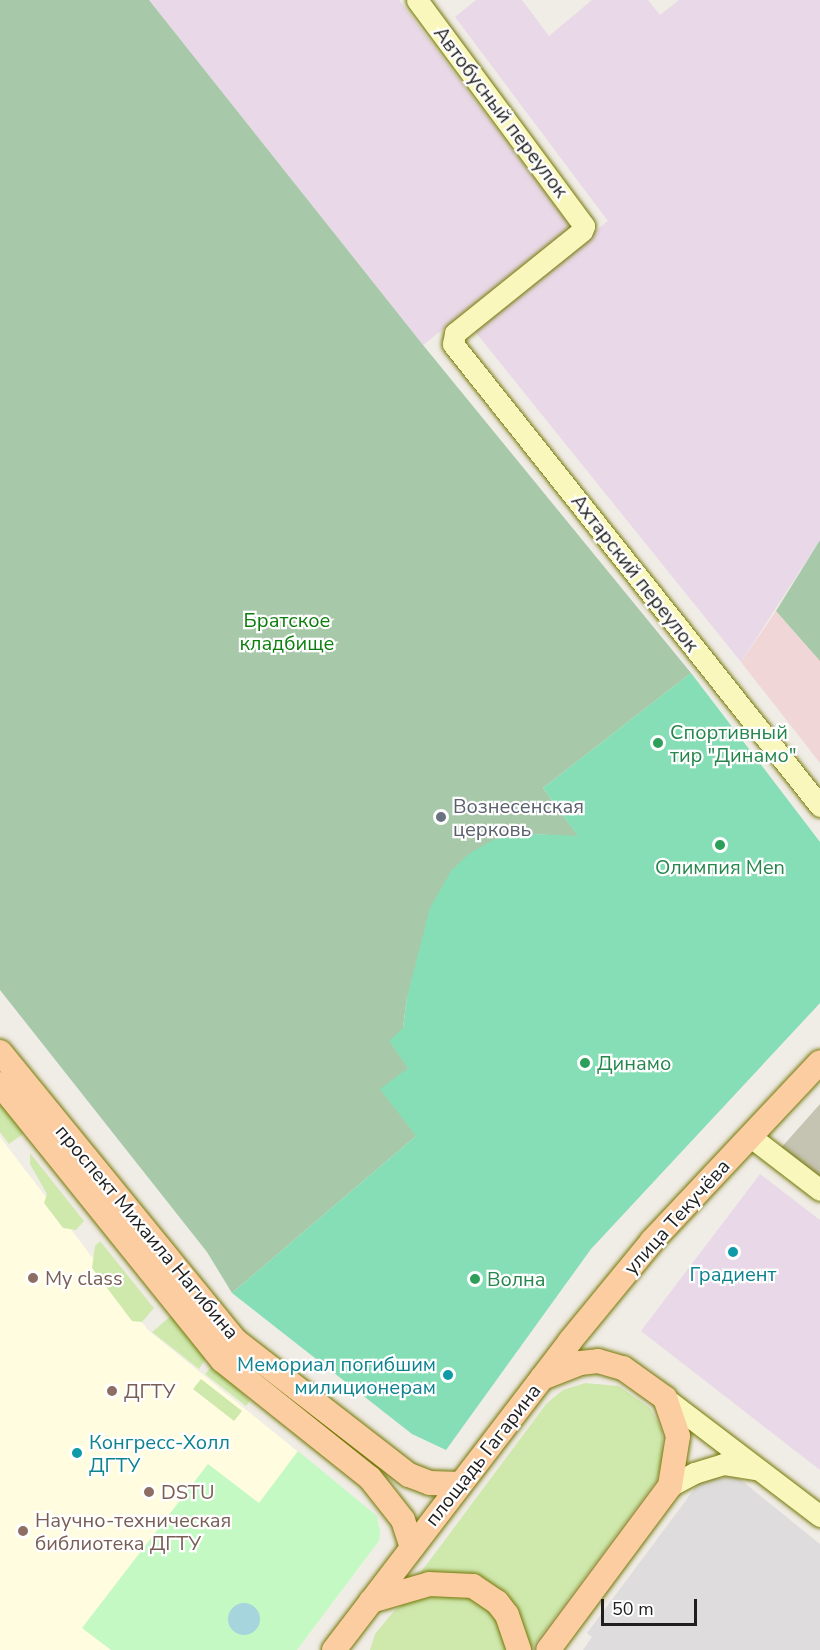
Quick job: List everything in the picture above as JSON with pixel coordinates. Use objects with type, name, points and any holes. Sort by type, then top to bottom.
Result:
[{"type":"main road","name":"проспект Михаила Нагибина","points":[[0,1052],[236,1341],[409,1474],[430,1483],[460,1484]]},
{"type":"main road","name":"улица Текучёва","points":[[542,1378],[652,1241],[820,1062]]},
{"type":"main road","name":"проспект Михаила Нагибина","points":[[0,1084],[222,1360],[370,1478],[403,1520],[412,1548]]},
{"type":"main road","name":"площадь Гагарина","points":[[334,1650],[351,1639],[371,1601],[542,1378],[580,1363],[609,1363],[665,1398]]},
{"type":"main road","points":[[548,1650],[670,1486],[678,1436],[665,1398]]},
{"type":"main road","points":[[371,1601],[429,1584],[473,1586],[497,1602],[507,1615],[519,1650]]},
{"type":"street","name":"Автобусный переулок","points":[[417,0],[584,226],[582,231],[452,339]]},
{"type":"street","name":"Ахтарский переулок","points":[[452,339],[820,806]]},
{"type":"street","points":[[751,1137],[820,1190]]},
{"type":"street","points":[[665,1398],[820,1516]]},
{"type":"street","points":[[670,1486],[694,1473],[723,1464],[765,1472]]},
{"type":"shaded area","points":[[149,0],[399,0],[571,227],[423,345]]},
{"type":"shaded area","points":[[476,0],[522,0],[549,36],[592,0],[648,0],[660,15],[679,0],[820,0],[820,540],[741,662],[473,329],[608,221],[455,17]]},
{"type":"shaded area","points":[[776,611],[820,661],[820,763],[741,662]]},
{"type":"shaded area","points":[[820,1104],[820,1179],[780,1149]]},
{"type":"shaded area","name":"ДГТУ","points":[[0,1137],[148,1330],[377,1516],[379,1541],[297,1650],[0,1650]]},
{"type":"shaded area","points":[[760,1174],[820,1220],[820,1470],[641,1331]]},
{"type":"shaded area","points":[[736,1476],[820,1544],[820,1650],[583,1650],[592,1637],[587,1633],[701,1480]]},
{"type":"green space","name":"Братское кладбище","points":[[0,0],[149,0],[423,345],[691,673],[543,788],[579,837],[533,834],[407,997],[403,1028],[416,1136],[232,1293],[207,1252],[0,990]]},
{"type":"green space","points":[[820,540],[820,661],[776,611]]},
{"type":"green space","name":"Динамо","points":[[691,673],[820,842],[820,1003],[591,1249],[446,1450],[412,1434],[232,1293],[416,1136],[380,1089],[408,1068],[389,1041],[403,1028],[407,997],[430,908],[451,871],[470,853],[495,839],[533,834],[578,836],[543,788]]},
{"type":"green space","points":[[0,1104],[24,1133],[9,1144],[0,1132]]},
{"type":"green space","points":[[30,1153],[84,1221],[76,1230],[63,1228],[44,1203],[47,1194],[30,1164]]},
{"type":"green space","points":[[100,1241],[154,1308],[142,1322],[132,1321],[92,1268],[95,1246]]},
{"type":"green space","points":[[171,1316],[207,1356],[199,1369],[152,1332]]},
{"type":"green space","points":[[214,1364],[250,1401],[246,1406],[205,1374]]},
{"type":"green space","points":[[201,1379],[242,1411],[234,1421],[193,1389]]},
{"type":"green space","points":[[585,1383],[619,1386],[650,1408],[662,1430],[663,1463],[656,1481],[530,1650],[466,1574],[437,1574],[415,1580],[547,1403],[563,1390]]},
{"type":"green space","points":[[298,1451],[377,1516],[380,1533],[379,1541],[297,1650],[111,1650],[82,1628],[208,1464],[259,1503]]},
{"type":"green space","points":[[447,1590],[480,1600],[499,1620],[508,1650],[370,1650],[375,1634],[394,1611],[408,1601]]},
{"type":"water","points":[[244,1603],[255,1608],[260,1619],[255,1630],[244,1635],[233,1630],[228,1619],[233,1608]]},
{"type":"place","name":"Спортивный тир \"Динамо\"","points":[[658,743]]},
{"type":"place","name":"Вознесенская церковь","points":[[441,817]]},
{"type":"place","name":"Олимпия Men","points":[[720,845]]},
{"type":"place","name":"Динамо","points":[[585,1063]]},
{"type":"place","name":"Градиент","points":[[733,1252]]},
{"type":"place","name":"My class","points":[[33,1278]]},
{"type":"place","name":"Волна","points":[[475,1279]]},
{"type":"place","name":"Мемориал погибшим милиционерам","points":[[448,1375]]},
{"type":"place","name":"ДГТУ","points":[[112,1391]]},
{"type":"place","name":"Конгресс-Холл ДГТУ","points":[[77,1453]]},
{"type":"place","name":"DSTU","points":[[149,1492]]},
{"type":"place","name":"Научно-техническая библиотека ДГТУ","points":[[23,1531]]}]
